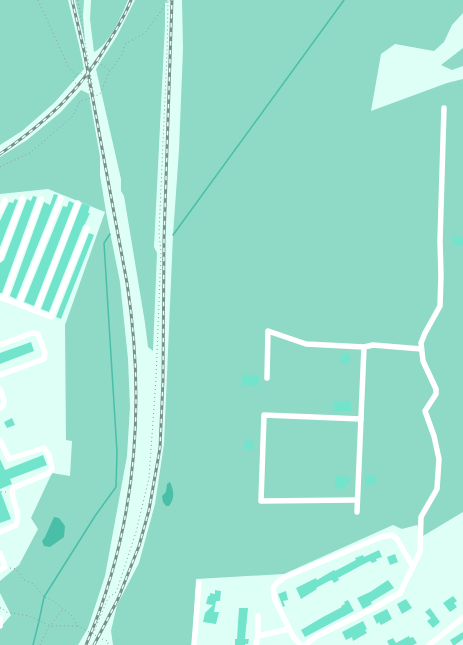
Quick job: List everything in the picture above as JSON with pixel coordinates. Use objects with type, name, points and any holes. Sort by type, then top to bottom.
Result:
[{"type":"street","points":[[305,645],[317,636],[376,607],[400,593],[420,552],[421,517],[437,489],[439,459],[426,411],[436,394],[436,389],[425,366],[421,343],[424,333],[440,306],[440,241],[444,108]]},
{"type":"street","points":[[0,259],[23,198]]},
{"type":"street","points":[[19,304],[61,198]]},
{"type":"street","points":[[41,199],[2,298],[50,317],[52,316],[87,228]]},
{"type":"street","points":[[0,212],[5,200]]},
{"type":"street","points":[[36,311],[78,203]]},
{"type":"street","points":[[267,378],[268,331],[306,344],[364,347],[373,345],[421,349]]},
{"type":"street","points":[[0,345],[32,333],[38,334],[46,353],[44,359],[0,375]]},
{"type":"street","points":[[357,512],[364,347]]},
{"type":"street","points":[[0,389],[4,400],[3,406],[0,408]]},
{"type":"street","points":[[357,500],[261,501],[264,415],[361,419]]},
{"type":"street","points":[[0,440],[9,459],[44,448],[49,455],[52,469],[49,473],[12,488],[11,492],[18,511],[18,520],[16,525],[0,532]]},
{"type":"street","points":[[301,645],[294,638],[275,600],[273,588],[285,577],[381,537],[392,535],[397,539],[413,567]]},
{"type":"street","points":[[0,553],[3,568]]},
{"type":"street","points":[[194,645],[199,583]]},
{"type":"street","points":[[256,645],[258,636],[258,616]]},
{"type":"street","points":[[0,618],[0,626]]},
{"type":"street","points":[[429,645],[463,618]]},
{"type":"street","points":[[258,636],[289,629]]},
{"type":"path","points":[[38,0],[69,68],[76,75]]},
{"type":"path","points":[[78,0],[94,97]]},
{"type":"path","points":[[0,167],[30,152],[73,116],[80,101],[100,94],[110,71],[122,55],[125,44],[145,34],[168,1],[172,0]]},
{"type":"path","points":[[93,634],[108,598],[116,592],[136,532],[149,478],[156,378],[161,252],[159,226],[168,1]]},
{"type":"path","points":[[98,62],[110,71]]},
{"type":"path","points":[[76,75],[73,81],[79,86]]},
{"type":"path","points":[[76,75],[86,75],[91,98]]},
{"type":"path","points":[[1,492],[11,492]]},
{"type":"path","points":[[3,568],[16,569],[24,580],[34,584],[44,597],[52,600],[72,616],[78,626]]},
{"type":"path","points":[[0,608],[6,612],[29,616],[51,626],[78,626],[108,641],[108,645]]},
{"type":"path","points":[[40,645],[62,609]]},
{"type":"shaded area","points":[[0,0],[68,0],[84,69],[54,103],[22,131],[0,145]]},
{"type":"shaded area","points":[[75,0],[84,0],[83,16],[85,43]]},
{"type":"shaded area","points":[[91,0],[128,0],[119,21],[110,36],[100,48],[94,52],[90,19]]},
{"type":"shaded area","points":[[135,0],[168,0],[165,3],[154,247],[157,253],[153,351],[148,347],[124,196],[121,191],[121,179],[96,69],[117,36]]},
{"type":"shaded area","points":[[182,0],[463,0],[463,13],[452,25],[444,42],[434,51],[395,44],[381,54],[371,111],[447,83],[463,79],[463,512],[423,536],[417,525],[402,529],[393,525],[284,574],[196,579],[192,645],[113,645],[111,631],[117,605],[139,563],[155,504],[164,444],[173,235],[179,150],[183,49]]},
{"type":"shaded area","points":[[463,48],[463,66],[452,70],[441,65]]},
{"type":"shaded area","points":[[81,90],[89,94],[100,157],[100,175],[106,212],[120,282],[128,359],[130,407],[127,456],[105,576],[88,628],[78,645],[0,645],[0,628],[11,615],[0,593],[0,581],[19,565],[38,529],[31,518],[52,473],[70,476],[72,441],[66,440],[65,325],[105,212],[48,189],[0,194],[0,157],[27,140],[61,112]]},
{"type":"shaded area","points":[[170,482],[173,497],[169,506],[166,506],[163,502],[162,496],[166,492],[167,484]]},
{"type":"shaded area","points":[[54,517],[59,518],[65,526],[64,537],[50,547],[44,546],[42,541]]},
{"type":"building","points":[[54,194],[58,195],[16,299],[10,296],[44,202],[50,205]]},
{"type":"building","points":[[33,196],[37,197],[2,293],[0,293],[0,263],[4,260],[27,199],[31,201]]},
{"type":"building","points":[[15,199],[18,200],[0,247],[0,221],[9,202],[13,203]]},
{"type":"building","points":[[69,201],[74,203],[34,306],[24,302],[63,206],[67,207]]},
{"type":"building","points":[[82,203],[90,206],[88,213],[90,213],[83,226],[49,312],[41,309]]},
{"type":"building","points":[[89,233],[94,235],[61,319],[56,317]]},
{"type":"building","points":[[453,234],[458,235],[458,237],[463,237],[463,246],[453,245]]},
{"type":"building","points":[[31,342],[34,351],[0,364],[0,353]]},
{"type":"building","points":[[341,354],[350,354],[350,364],[341,364]]},
{"type":"building","points":[[243,374],[259,376],[258,386],[242,385]]},
{"type":"building","points":[[334,401],[351,401],[351,411],[334,411]]},
{"type":"building","points":[[12,418],[15,425],[7,428],[4,422]]},
{"type":"building","points":[[245,440],[254,441],[253,450],[244,449]]},
{"type":"building","points":[[43,455],[47,465],[10,479],[12,484],[0,489],[0,459],[5,470]]},
{"type":"building","points":[[365,475],[375,475],[375,484],[365,485]]},
{"type":"building","points":[[335,476],[350,477],[350,483],[346,483],[345,489],[335,488]]},
{"type":"building","points":[[0,490],[11,519],[0,523]]},
{"type":"building","points":[[379,550],[382,557],[376,559],[377,561],[372,563],[370,561],[362,565],[338,578],[339,580],[334,583],[332,580],[329,581],[301,599],[296,588],[316,578],[317,580],[334,570],[335,571],[356,560],[355,558],[363,555],[364,557]]},
{"type":"building","points":[[395,554],[398,562],[390,565],[387,557]]},
{"type":"building","points":[[388,580],[394,588],[371,602],[372,604],[363,609],[357,598],[370,592]]},
{"type":"building","points":[[215,590],[221,591],[220,601],[216,601],[214,612],[219,612],[216,624],[203,622],[205,613],[213,605],[206,604],[208,596],[210,596],[210,593],[215,594]]},
{"type":"building","points":[[286,591],[288,600],[283,601],[285,606],[283,607],[278,594]]},
{"type":"building","points":[[453,596],[457,601],[454,603],[457,607],[450,612],[443,603]]},
{"type":"building","points":[[406,599],[412,608],[402,614],[397,604]]},
{"type":"building","points":[[348,600],[354,611],[305,637],[301,630],[342,607],[341,606],[345,604],[344,602]]},
{"type":"building","points":[[239,608],[248,608],[245,639],[249,639],[248,644],[245,645],[235,645],[235,639],[237,639]]},
{"type":"building","points":[[430,608],[440,622],[433,628],[427,621],[431,618],[425,612]]},
{"type":"building","points":[[387,609],[392,619],[381,625],[379,622],[377,624],[373,616]]},
{"type":"building","points":[[363,621],[367,629],[365,630],[367,633],[353,641],[352,637],[346,640],[342,632]]},
{"type":"building","points":[[463,632],[463,639],[453,645],[450,640]]},
{"type":"building","points":[[409,636],[410,638],[413,637],[417,643],[413,645],[389,645],[387,641],[393,638],[396,643]]},
{"type":"waterway","points":[[173,235],[344,0]]},
{"type":"waterway","points":[[33,645],[44,597],[95,516],[116,487],[117,452],[104,243],[110,234]]},
{"type":"railway","points":[[72,0],[84,51],[127,283],[133,329],[136,376],[136,421],[126,512],[116,557],[103,601],[86,645]]},
{"type":"railway","points":[[0,154],[34,129],[76,89],[100,57],[127,10],[131,0]]},
{"type":"railway","points":[[94,645],[118,599],[139,546],[149,510],[160,448],[163,380],[164,239],[172,0]]}]
